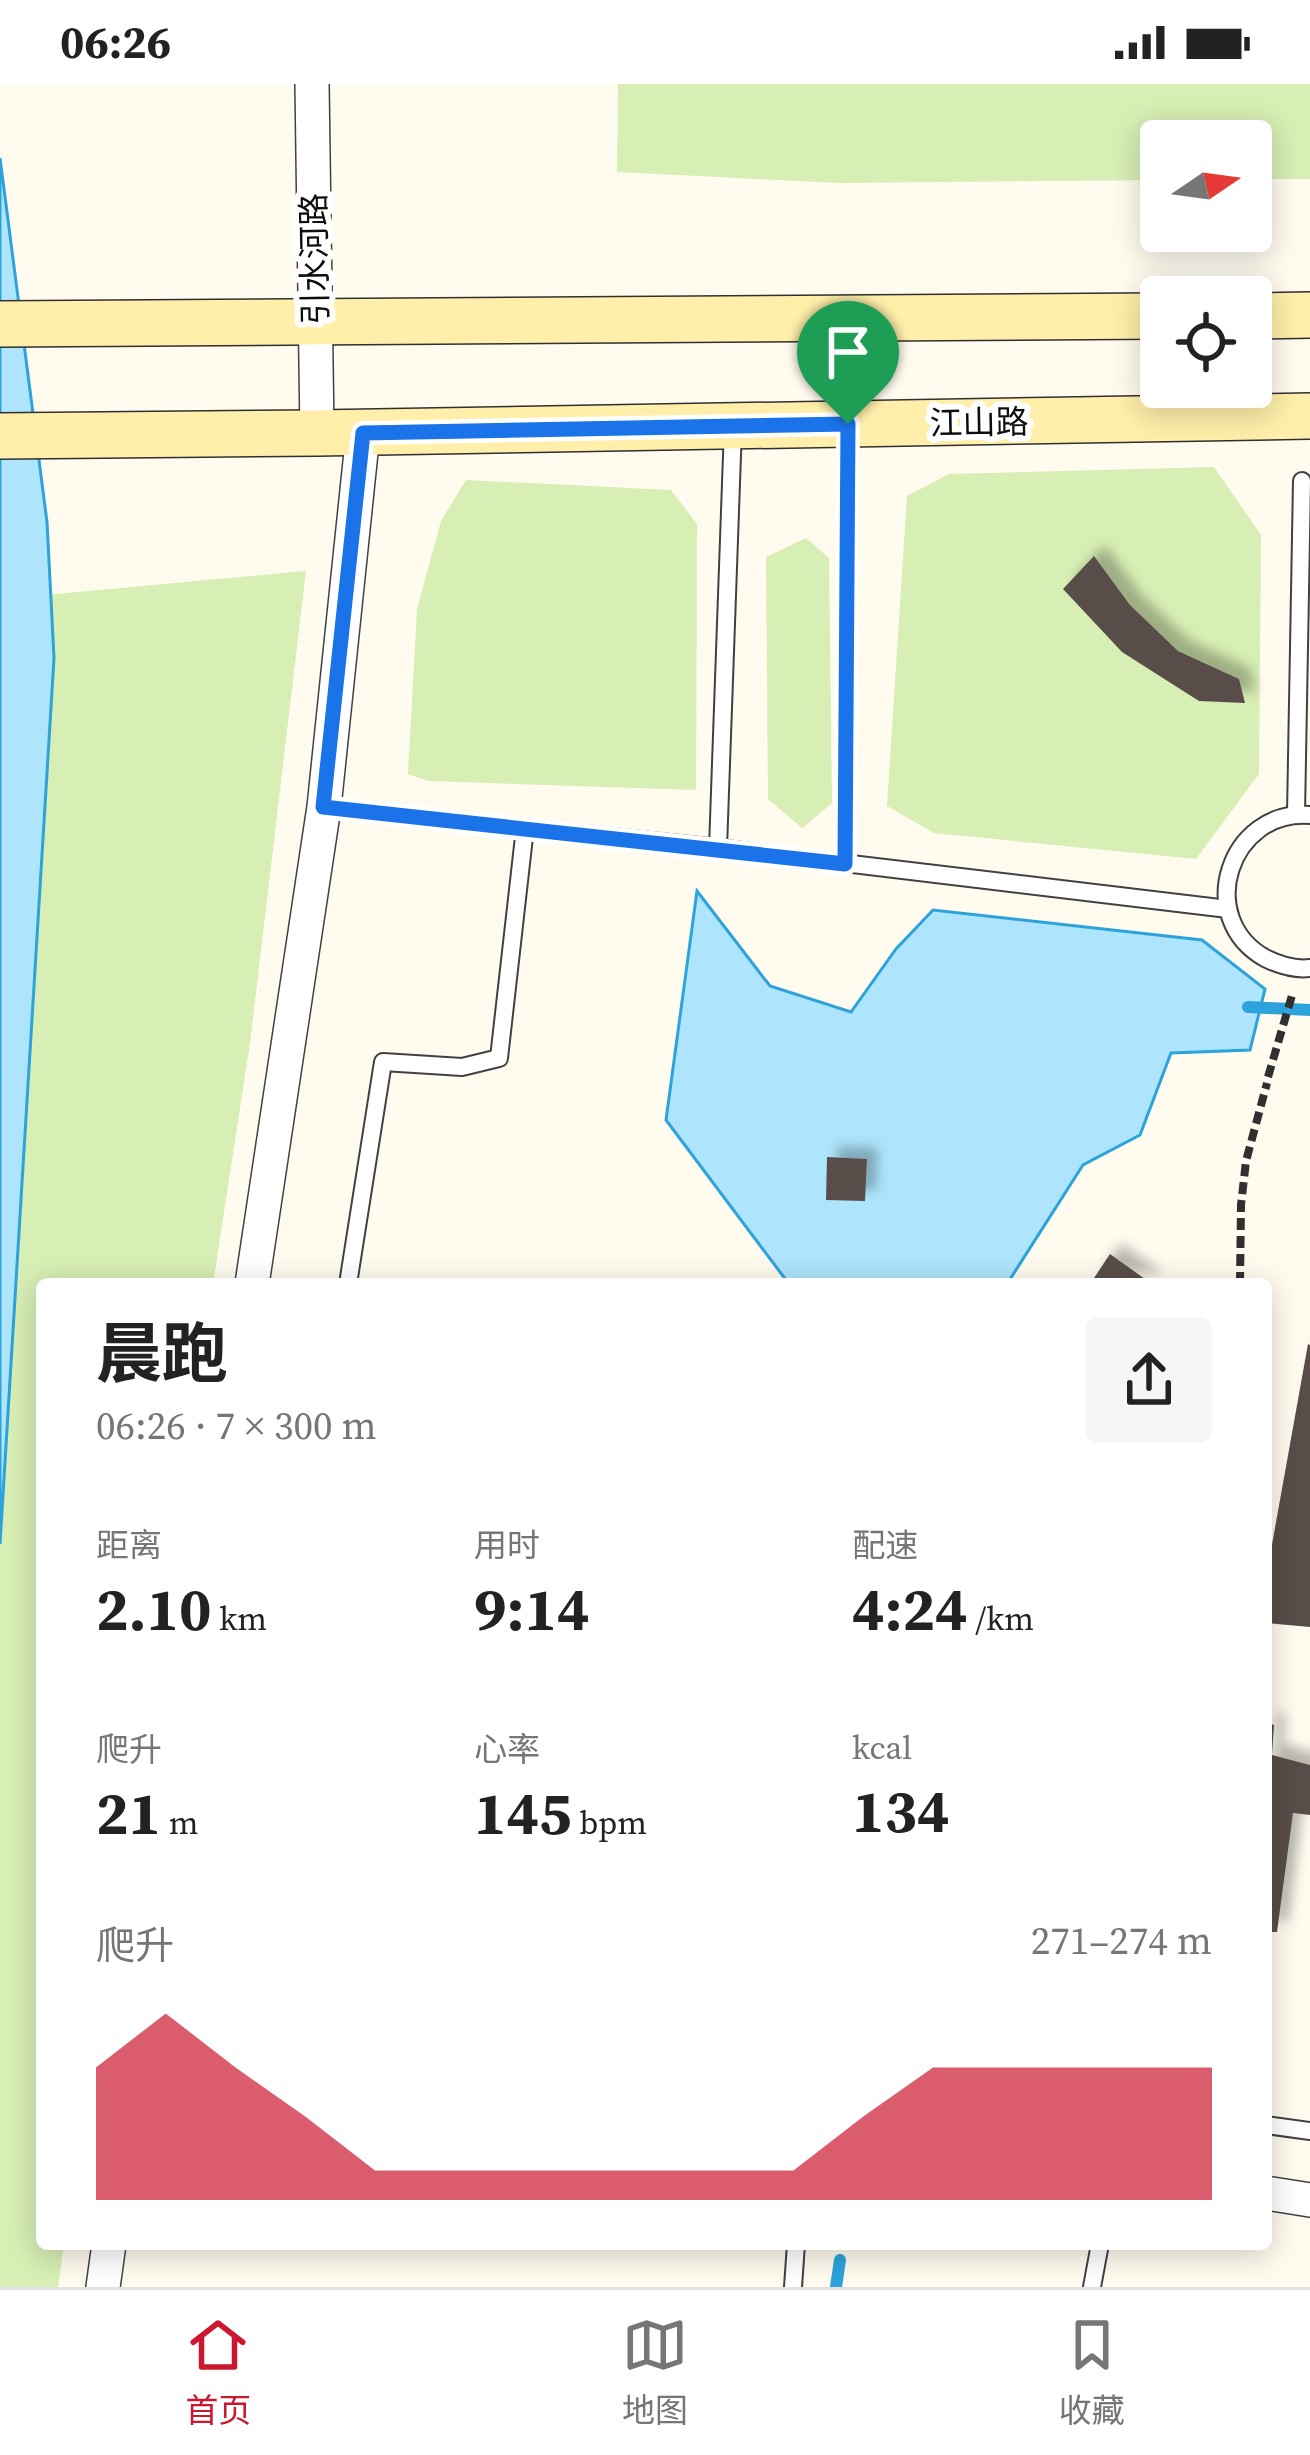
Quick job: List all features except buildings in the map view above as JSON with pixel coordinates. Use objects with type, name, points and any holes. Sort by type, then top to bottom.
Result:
[{"type":"main road","points":[[1272,316],[1310,315]]},
{"type":"main road","points":[[0,324],[1140,316]]},
{"type":"main road","name":"江山路","points":[[0,436],[1310,416]]},
{"type":"street","name":"引水河路","points":[[313,84],[317,434]]},
{"type":"street","points":[[253,1278],[323,807],[363,433]]},
{"type":"street","points":[[1272,2194],[1310,2200]]},
{"type":"street","points":[[103,2287],[109,2250]]},
{"type":"lane","points":[[845,864],[848,424]]},
{"type":"lane","points":[[718,848],[733,426]]},
{"type":"lane","points":[[1302,481],[1303,815],[1270,821],[1249,836],[1234,858],[1226,883],[1228,909],[1238,932],[1254,951],[1276,964],[1305,969]]},
{"type":"lane","points":[[323,807],[1228,909]]},
{"type":"lane","points":[[349,1278],[382,1063],[462,1066],[499,1058],[525,828]]},
{"type":"lane","points":[[1272,2126],[1310,2131]]},
{"type":"lane","points":[[793,2287],[796,2250]]},
{"type":"lane","points":[[1092,2287],[1099,2250]]},
{"type":"path","points":[[1240,1278],[1246,1161],[1305,969]]},
{"type":"green space","points":[[618,84],[1310,84],[1310,179],[1272,179],[1272,120],[1140,120],[1140,180],[840,183],[617,172]]},
{"type":"green space","points":[[1214,467],[1261,535],[1259,774],[1196,859],[934,833],[887,806],[907,496],[949,474]]},
{"type":"green space","points":[[466,480],[671,490],[697,524],[696,790],[428,781],[408,774],[417,609],[441,521]]},
{"type":"green space","points":[[806,538],[829,558],[832,803],[802,828],[768,799],[766,557]]},
{"type":"green space","points":[[306,571],[250,1043],[214,1278],[36,1278],[36,2250],[63,2250],[58,2287],[0,2287],[0,926],[45,595]]},
{"type":"water","points":[[0,158],[47,522],[54,658],[0,1544]]},
{"type":"water","points":[[697,891],[770,986],[851,1012],[896,949],[933,910],[1202,940],[1265,989],[1250,1050],[1171,1053],[1140,1135],[1083,1165],[1011,1278],[784,1278],[666,1120]]},
{"type":"waterway","points":[[1248,1007],[1310,1010]]},
{"type":"waterway","points":[[836,2287],[840,2260]]},
{"type":"route","points":[[848,424],[845,864],[323,807],[363,433],[848,424]]}]
